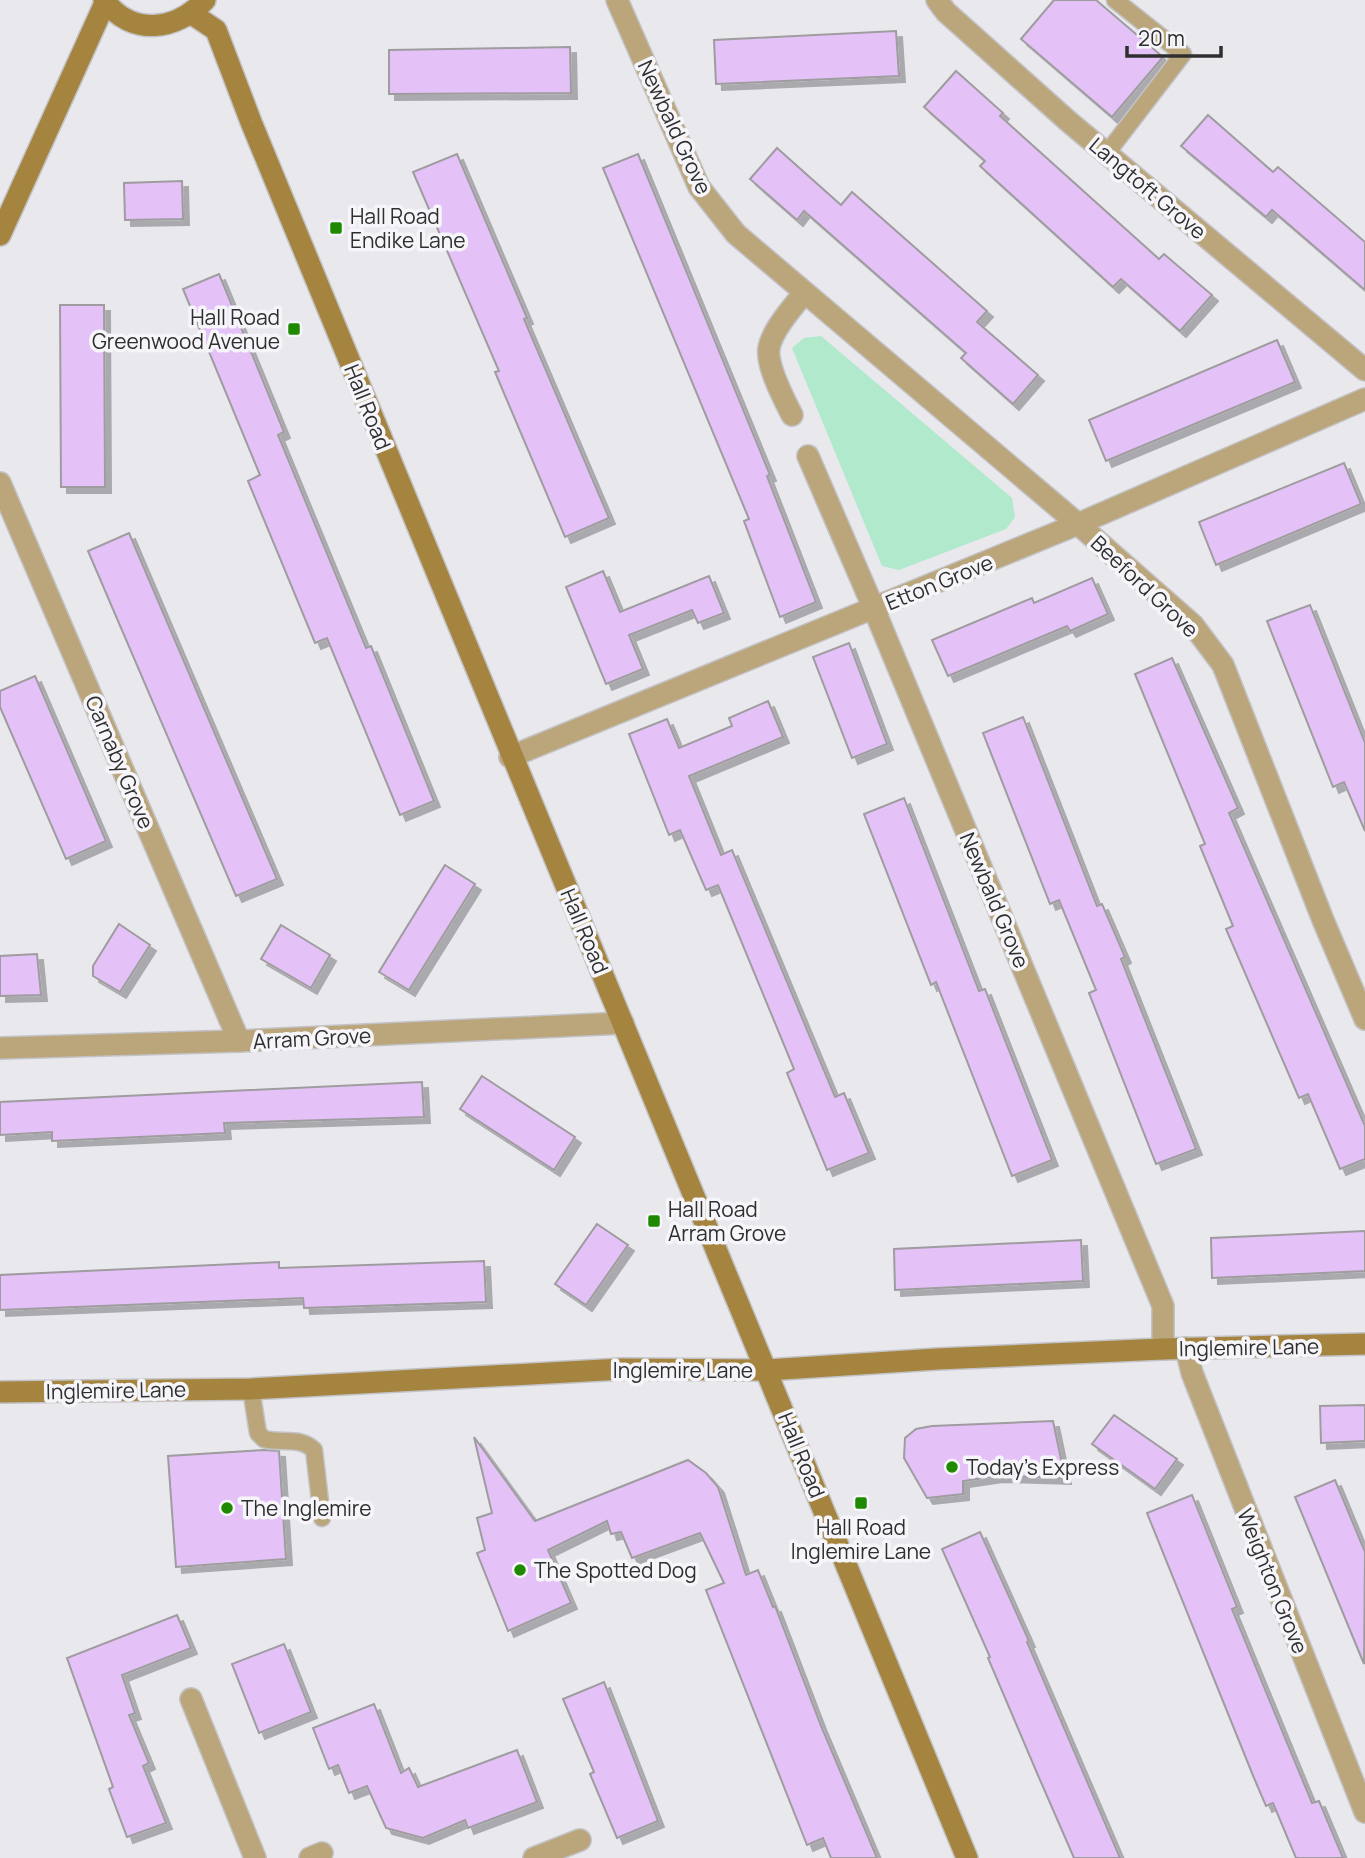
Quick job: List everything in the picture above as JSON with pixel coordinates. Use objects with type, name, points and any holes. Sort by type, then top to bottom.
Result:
[{"type":"street","name":"Newbald Grove","points":[[617,0],[699,187],[736,234],[804,293]]},
{"type":"street","name":"Langtoft Grove","points":[[937,0],[946,12],[1107,153],[1365,370]]},
{"type":"street","points":[[0,235],[104,1],[133,23],[164,26],[199,7]]},
{"type":"street","name":"Hall Road","points":[[199,7],[216,30],[510,757],[623,1023],[967,1858]]},
{"type":"street","points":[[792,415],[775,379],[769,348],[781,322],[804,293]]},
{"type":"street","name":"Beeford Grove","points":[[804,293],[1078,524],[1193,625],[1223,665],[1323,920],[1365,1019]]},
{"type":"street","name":"Etton Grove","points":[[510,757],[1078,524],[1365,399]]},
{"type":"street","name":"Newbald Grove","points":[[808,456],[1163,1306],[1163,1349]]},
{"type":"street","name":"Carnaby Grove","points":[[0,483],[239,1041]]},
{"type":"street","name":"Arram Grove","points":[[0,1048],[239,1041],[623,1023]]},
{"type":"street","name":"Inglemire Lane","points":[[0,1392],[251,1389],[622,1369],[767,1370],[1186,1348],[1365,1344]]},
{"type":"street","name":"Weighton Grove","points":[[1186,1348],[1197,1386],[1365,1812]]},
{"type":"street","points":[[191,1699],[255,1858]]},
{"type":"street","points":[[538,1857],[580,1840]]},
{"type":"lane","points":[[1107,153],[1184,54],[1115,0]]},
{"type":"lane","points":[[251,1389],[258,1433],[270,1441],[307,1443],[314,1450],[322,1518]]},
{"type":"green space","points":[[821,336],[1012,498],[1015,517],[1006,529],[899,570],[882,566],[792,348],[804,338]]},
{"type":"building","points":[[1054,0],[1096,0],[1163,57],[1112,117],[1021,39]]},
{"type":"building","points":[[896,31],[899,76],[716,84],[714,40]]},
{"type":"building","points":[[570,47],[571,93],[389,94],[389,50]]},
{"type":"building","points":[[956,71],[1003,113],[1000,116],[1159,259],[1164,254],[1212,295],[1180,331],[1121,279],[1113,287],[980,166],[985,161],[924,107]]},
{"type":"building","points":[[1208,115],[1273,172],[1278,167],[1365,242],[1365,290],[1272,210],[1266,217],[1181,146]]},
{"type":"building","points":[[777,148],[841,205],[852,192],[987,311],[977,322],[1038,375],[1013,404],[961,358],[966,353],[804,211],[797,220],[750,179]]},
{"type":"building","points":[[457,154],[609,518],[565,537],[495,372],[499,371],[413,172]]},
{"type":"building","points":[[638,154],[770,475],[767,476],[816,602],[780,617],[744,521],[749,519],[603,168]]},
{"type":"building","points":[[182,181],[183,219],[125,220],[124,183]]},
{"type":"building","points":[[219,274],[284,432],[278,435],[366,648],[371,646],[434,801],[400,815],[327,638],[315,643],[248,481],[260,475],[183,289]]},
{"type":"building","points":[[60,305],[104,305],[105,487],[61,487]]},
{"type":"building","points":[[1277,340],[1295,382],[1106,461],[1089,420]]},
{"type":"building","points":[[1344,463],[1361,504],[1216,565],[1199,522]]},
{"type":"building","points":[[129,533],[277,879],[236,896],[88,551]]},
{"type":"building","points":[[603,571],[620,612],[709,576],[724,613],[698,623],[692,610],[629,635],[643,669],[606,684],[566,587]]},
{"type":"building","points":[[1092,578],[1108,614],[1070,631],[1067,626],[948,676],[932,640],[1032,598],[1034,603]]},
{"type":"building","points":[[1310,605],[1365,743],[1365,831],[1344,782],[1333,787],[1267,621]]},
{"type":"building","points":[[849,643],[887,744],[852,758],[813,657]]},
{"type":"building","points":[[1172,658],[1238,808],[1229,813],[1365,1126],[1365,1159],[1340,1169],[1308,1094],[1299,1098],[1226,929],[1233,926],[1200,846],[1205,844],[1135,674]]},
{"type":"building","points":[[35,676],[106,841],[66,859],[0,707],[0,691]]},
{"type":"building","points":[[768,701],[783,737],[689,776],[721,855],[732,850],[835,1097],[844,1093],[869,1153],[827,1170],[787,1073],[794,1069],[718,885],[706,890],[680,830],[669,835],[629,734],[667,719],[679,748],[732,726],[729,718]]},
{"type":"building","points":[[1023,717],[1097,906],[1102,904],[1125,957],[1121,959],[1196,1149],[1156,1164],[1089,993],[1096,990],[1059,900],[1050,904],[983,733]]},
{"type":"building","points":[[904,798],[979,991],[985,989],[1052,1160],[1012,1176],[936,982],[931,985],[864,814]]},
{"type":"building","points":[[445,865],[475,884],[409,990],[379,972]]},
{"type":"building","points":[[119,924],[150,945],[120,992],[93,976],[93,966]]},
{"type":"building","points":[[281,925],[330,955],[311,988],[261,959]]},
{"type":"building","points":[[37,954],[41,995],[0,996],[0,956]]},
{"type":"building","points":[[482,1076],[575,1137],[554,1170],[460,1109]]},
{"type":"building","points":[[422,1082],[424,1117],[224,1123],[225,1133],[52,1141],[52,1132],[0,1135],[0,1102]]},
{"type":"building","points":[[597,1224],[628,1245],[586,1305],[555,1284]]},
{"type":"building","points":[[1365,1231],[1365,1271],[1212,1278],[1211,1238]]},
{"type":"building","points":[[1081,1240],[1083,1281],[895,1290],[894,1249]]},
{"type":"building","points":[[484,1261],[486,1302],[304,1308],[303,1298],[0,1310],[0,1275],[279,1262],[279,1268]]},
{"type":"building","points":[[1365,1405],[1365,1441],[1321,1443],[1320,1406]]},
{"type":"building","points":[[1114,1415],[1177,1459],[1155,1489],[1092,1444]]},
{"type":"building","name":"Today's Express","points":[[1053,1421],[1065,1478],[997,1476],[963,1481],[963,1494],[927,1498],[904,1458],[905,1438],[916,1429]]},
{"type":"building","points":[[474,1437],[535,1521],[688,1460],[706,1473],[718,1487],[746,1575],[758,1570],[773,1607],[775,1606],[821,1726],[877,1858],[831,1858],[823,1838],[807,1845],[706,1590],[724,1583],[700,1533],[632,1558],[621,1532],[611,1534],[607,1521],[548,1550],[571,1603],[508,1631],[477,1553],[485,1550],[477,1518],[492,1513]]},
{"type":"building","name":"The Inglemire","points":[[279,1451],[286,1559],[176,1567],[168,1456]]},
{"type":"building","points":[[1335,1480],[1365,1552],[1364,1664],[1295,1497]]},
{"type":"building","points":[[1192,1495],[1237,1607],[1232,1609],[1312,1803],[1319,1801],[1343,1858],[1296,1858],[1273,1803],[1266,1806],[1254,1778],[1147,1513]]},
{"type":"building","points":[[980,1532],[1120,1858],[1074,1858],[1037,1773],[942,1549]]},
{"type":"building","points":[[177,1615],[191,1648],[122,1675],[135,1713],[129,1715],[149,1763],[143,1766],[166,1823],[127,1837],[109,1789],[113,1787],[67,1658]]},
{"type":"building","points":[[284,1644],[311,1712],[259,1733],[232,1664]]},
{"type":"building","points":[[604,1682],[658,1821],[617,1838],[590,1774],[594,1772],[563,1699]]},
{"type":"building","points":[[374,1704],[401,1773],[409,1768],[418,1787],[517,1750],[537,1802],[468,1828],[465,1820],[423,1838],[386,1828],[367,1786],[349,1793],[338,1765],[329,1769],[313,1728]]},
{"type":"place","name":"Hall Road Endike Lane","points":[[336,228]]},
{"type":"place","name":"Hall Road Greenwood Avenue","points":[[294,329]]},
{"type":"place","name":"Hall Road Arram Grove","points":[[654,1221]]},
{"type":"place","name":"Today's Express","points":[[952,1467]]},
{"type":"place","name":"Hall Road Inglemire Lane","points":[[861,1503]]},
{"type":"place","name":"The Inglemire","points":[[227,1508]]},
{"type":"place","name":"The Spotted Dog","points":[[520,1570]]}]
